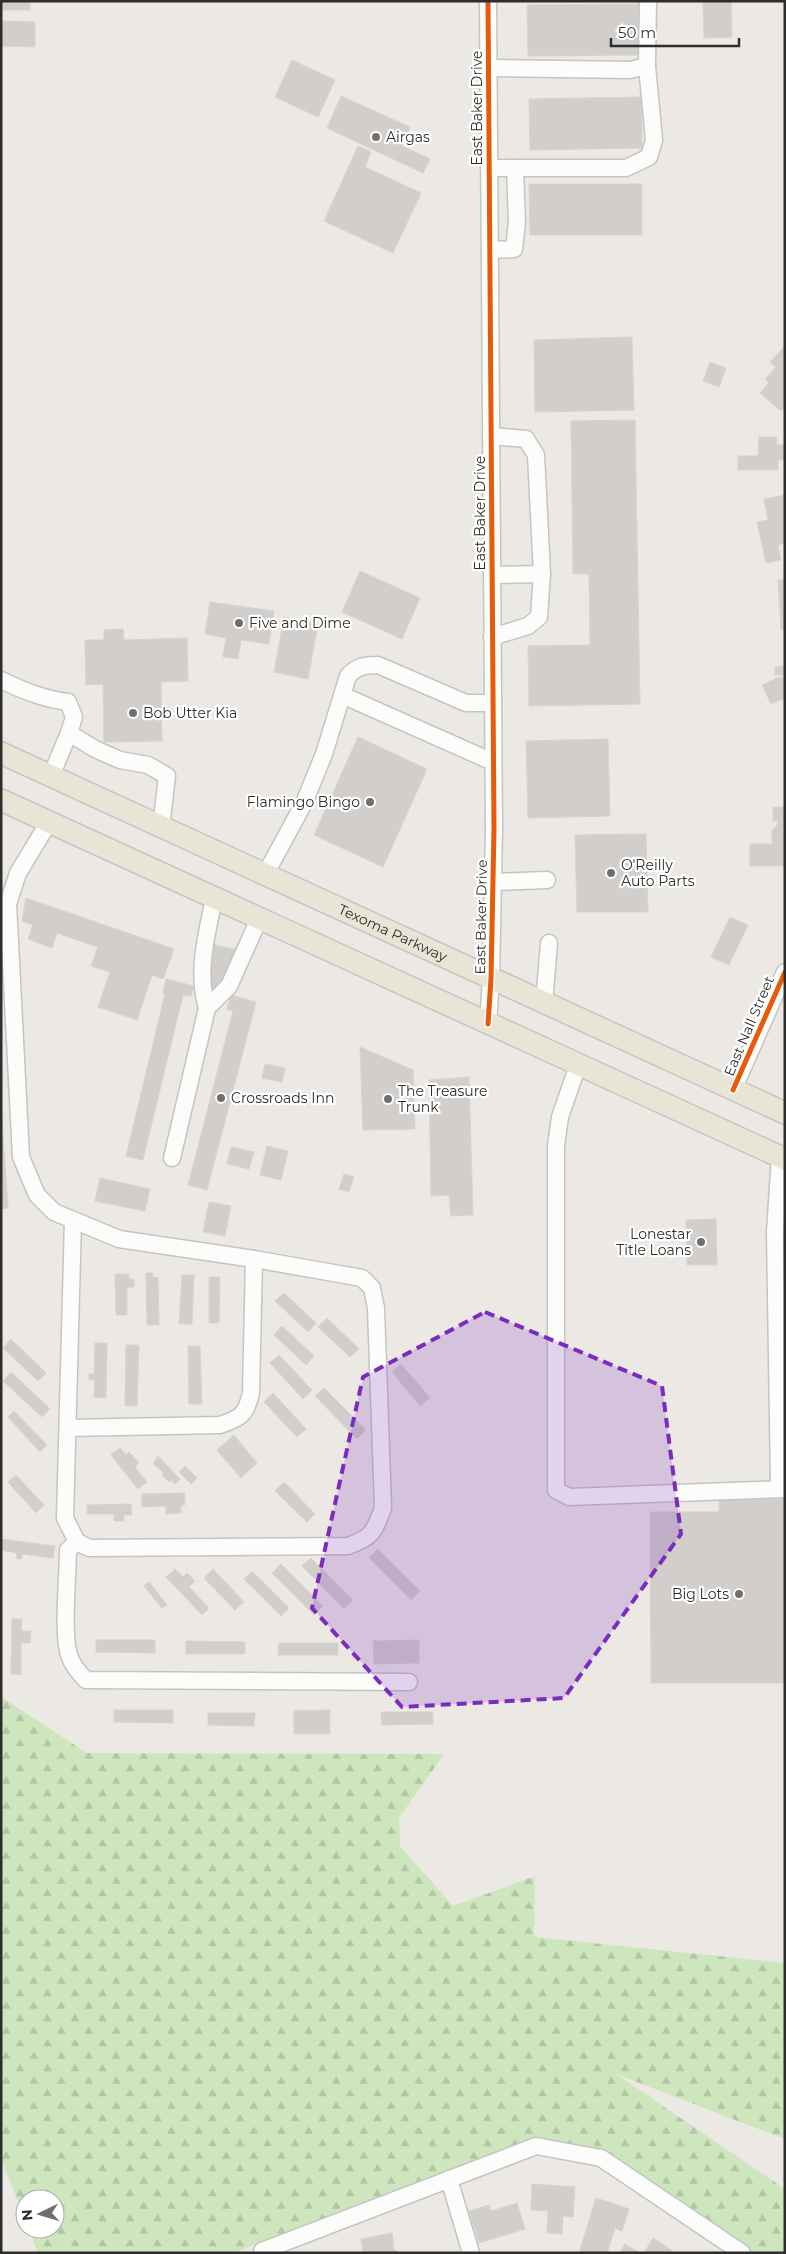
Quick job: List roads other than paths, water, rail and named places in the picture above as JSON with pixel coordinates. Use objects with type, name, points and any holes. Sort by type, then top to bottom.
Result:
[{"type":"main road","name":"Texoma Parkway","points":[[1,753],[734,1090],[783,1108]]},
{"type":"main road","points":[[1,800],[782,1158]]},
{"type":"street","name":"East Baker Drive","points":[[488,1],[493,703],[493,882],[488,1024]]},
{"type":"street","points":[[489,168],[626,168],[649,157],[654,140],[647,66],[648,1]]},
{"type":"street","points":[[488,68],[630,70],[647,66]]},
{"type":"street","points":[[490,250],[514,249],[517,222],[515,168]]},
{"type":"street","points":[[491,436],[526,439],[536,455],[542,574],[539,617],[528,626],[492,637]]},
{"type":"street","points":[[492,574],[542,574]]},
{"type":"street","points":[[265,874],[304,803],[324,754],[348,676],[355,668],[378,665],[466,703],[493,703]]},
{"type":"street","points":[[1,680],[50,700],[68,702],[74,716],[70,733],[51,776]]},
{"type":"street","points":[[342,695],[493,762]]},
{"type":"street","points":[[70,733],[95,749],[120,760],[148,765],[166,776],[162,827]]},
{"type":"street","points":[[49,822],[18,873],[8,904],[21,1157],[37,1196],[54,1212],[119,1239],[254,1259],[362,1278],[372,1288],[376,1308],[383,1508],[376,1528],[364,1540],[348,1546],[89,1548],[77,1542],[65,1518],[73,1220]]},
{"type":"street","points":[[493,882],[547,880]]},
{"type":"street","points":[[172,1158],[207,1008],[203,995],[202,963],[214,898]]},
{"type":"street","points":[[207,1008],[229,986],[239,968],[259,919]]},
{"type":"street","points":[[544,1003],[549,943]]},
{"type":"street","name":"East Nall Street","points":[[734,1090],[785,972]]},
{"type":"street","points":[[578,1065],[560,1116],[556,1146],[556,1490],[569,1497],[785,1489]]},
{"type":"street","points":[[782,1158],[775,1232],[779,1482],[785,1489]]},
{"type":"street","points":[[68,1428],[220,1425],[238,1419],[248,1408],[251,1393],[254,1259]]},
{"type":"street","points":[[77,1542],[68,1550],[66,1636],[68,1654],[75,1668],[86,1680],[409,1682]]},
{"type":"street","points":[[263,2253],[262,2251],[536,2146],[600,2158],[742,2253]]},
{"type":"street","points":[[449,2179],[471,2253]]},
{"type":"place","name":"Airgas","points":[[376,137]]},
{"type":"place","name":"Five and Dime","points":[[239,623]]},
{"type":"place","name":"Bob Utter Kia","points":[[133,713]]},
{"type":"place","name":"Flamingo Bingo","points":[[370,802]]},
{"type":"place","name":"O'Reilly Auto Parts","points":[[611,873]]},
{"type":"place","name":"Crossroads Inn","points":[[221,1098]]},
{"type":"place","name":"The Treasure Trunk","points":[[388,1099]]},
{"type":"place","name":"Lonestar Title Loans","points":[[701,1242]]},
{"type":"place","name":"Big Lots","points":[[739,1594]]}]
